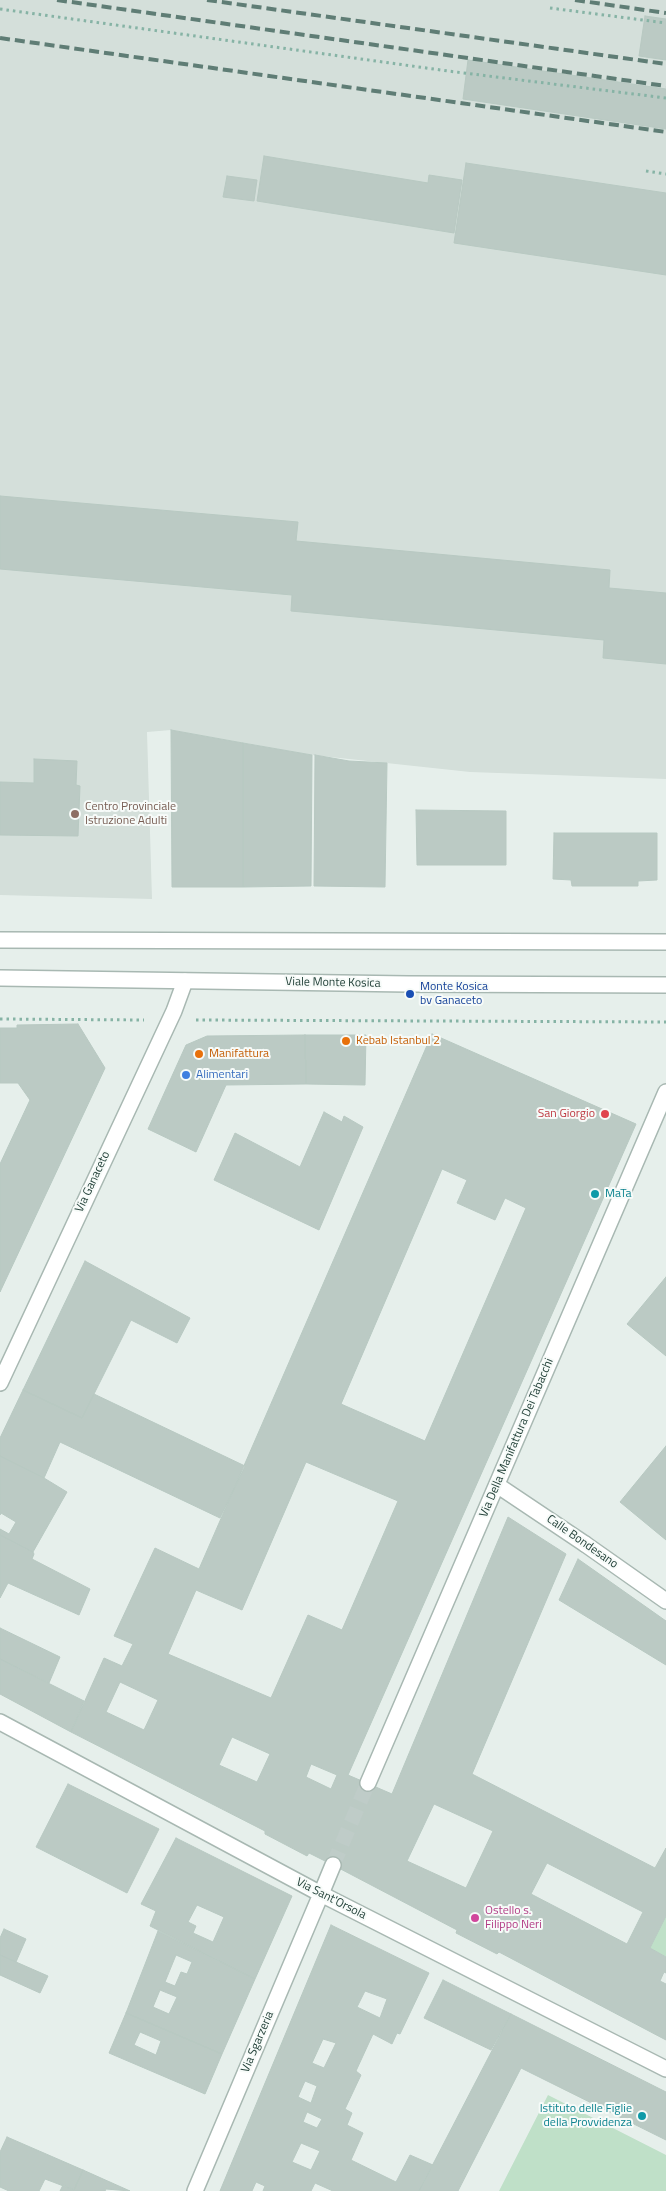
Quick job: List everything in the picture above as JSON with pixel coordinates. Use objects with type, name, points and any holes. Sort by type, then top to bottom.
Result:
[{"type":"street","points":[[0,940],[666,942]]},
{"type":"street","name":"Viale Monte Kosica","points":[[0,978],[419,984],[666,985]]},
{"type":"street","name":"Via Ganaceto","points":[[0,1383],[168,1020],[174,1011],[185,981]]},
{"type":"street","name":"Via Della Manifattura Dei Tabacchi","points":[[368,1784],[666,1092]]},
{"type":"street","name":"Calle Bondesano","points":[[497,1485],[666,1601]]},
{"type":"street","name":"Via Sant'Orsola","points":[[0,1722],[321,1894],[666,2069]]},
{"type":"street","points":[[321,1894],[333,1865]]},
{"type":"street","name":"Via Sgarzeria","points":[[195,2191],[321,1894]]},
{"type":"path","points":[[550,8],[666,23]]},
{"type":"path","points":[[0,9],[448,71],[666,98]]},
{"type":"path","points":[[646,171],[666,174]]},
{"type":"path","points":[[0,1019],[666,1022]]},
{"type":"shaded area","points":[[0,0],[666,0],[666,779],[470,772],[312,755],[171,730],[147,732],[152,899],[0,895]]},
{"type":"green space","points":[[666,1916],[666,1957],[650,1948]]},
{"type":"green space","points":[[548,2095],[666,2155],[666,2191],[499,2191]]},
{"type":"building","points":[[645,16],[666,19],[666,60],[639,56]]},
{"type":"building","points":[[468,60],[666,89],[666,129],[463,99]]},
{"type":"building","points":[[264,156],[428,183],[429,175],[462,180],[454,233],[257,201]]},
{"type":"building","points":[[466,163],[666,193],[666,275],[454,243]]},
{"type":"building","points":[[227,176],[257,180],[254,201],[223,197]]},
{"type":"building","points":[[0,496],[298,522],[296,541],[610,570],[609,588],[666,593],[666,664],[603,658],[604,640],[291,611],[292,595],[0,569]]},
{"type":"building","points":[[171,730],[243,743],[243,887],[172,887]]},
{"type":"building","points":[[243,743],[312,755],[311,886],[243,887]]},
{"type":"building","points":[[315,755],[349,761],[387,763],[385,887],[314,886]]},
{"type":"building","points":[[34,759],[77,761],[76,785],[80,786],[78,836],[0,835],[0,782],[34,783]]},
{"type":"building","points":[[416,810],[506,811],[506,865],[417,865]]},
{"type":"building","points":[[554,833],[657,833],[657,880],[638,881],[638,886],[572,886],[571,880],[553,879]]},
{"type":"building","points":[[78,1024],[105,1068],[0,1292],[0,1164],[30,1100],[18,1083],[0,1083],[0,1028],[17,1028],[17,1025]]},
{"type":"building","points":[[432,1034],[636,1124],[348,1775],[392,1794],[508,1517],[566,1554],[472,1774],[655,1868],[666,1848],[666,1916],[650,1948],[666,1957],[666,1973],[664,1972],[660,1981],[666,1984],[666,2040],[499,1952],[497,1954],[456,1933],[457,1930],[333,1865],[309,1853],[307,1856],[265,1834],[265,1831],[71,1732],[104,1658],[122,1666],[133,1644],[114,1636],[155,1548],[199,1569]],"holes":[[[442,1169],[467,1180],[457,1203],[495,1220],[505,1198],[526,1208],[425,1441],[341,1404]],[[306,1462],[398,1501],[342,1630],[308,1615],[271,1698],[168,1654],[196,1590],[242,1610]],[[120,1682],[158,1700],[144,1730],[106,1712]],[[232,1737],[270,1754],[257,1782],[219,1765]],[[311,1764],[337,1775],[331,1789],[306,1777]],[[434,1804],[493,1831],[466,1888],[407,1861]],[[547,1863],[643,1912],[627,1944],[531,1894]]]},
{"type":"building","points":[[305,1035],[366,1035],[365,1085],[306,1084]]},
{"type":"building","points":[[305,1035],[306,1084],[226,1085],[196,1152],[148,1129],[186,1045],[207,1036]]},
{"type":"building","points":[[324,1112],[342,1122],[344,1116],[363,1127],[319,1230],[214,1180],[235,1133],[300,1167]]},
{"type":"building","points":[[85,1261],[190,1318],[177,1343],[131,1320],[82,1418],[23,1390]]},
{"type":"building","points":[[666,1277],[666,1356],[627,1324]]},
{"type":"building","points":[[23,1390],[82,1418],[94,1394],[245,1466],[220,1518],[60,1442],[44,1478],[0,1456],[0,1438]]},
{"type":"building","points":[[666,1446],[666,1540],[620,1502]]},
{"type":"building","points":[[0,1456],[67,1492],[33,1552],[0,1535],[0,1529],[9,1534],[16,1522],[1,1513],[0,1515]]},
{"type":"building","points":[[0,1535],[33,1552],[32,1559],[90,1589],[79,1615],[8,1583],[0,1598]]},
{"type":"building","points":[[578,1559],[666,1621],[666,1665],[559,1600]]},
{"type":"building","points":[[0,1628],[60,1657],[49,1683],[0,1659]]},
{"type":"building","points":[[0,1659],[84,1701],[71,1732],[0,1694]]},
{"type":"building","points":[[68,1784],[159,1829],[127,1893],[36,1847]]},
{"type":"building","points":[[176,1838],[292,1896],[255,1979],[150,1926],[156,1911],[141,1904]],"holes":[[[197,1905],[224,1917],[213,1942],[193,1933],[196,1926],[188,1922]]]},
{"type":"building","points":[[331,1925],[429,1973],[400,2034],[397,2033],[392,2044],[373,2034],[356,2071],[361,2075],[345,2109],[352,2113],[347,2125],[363,2133],[351,2160],[396,2182],[410,2155],[433,2165],[419,2191],[333,2191],[315,2183],[311,2191],[263,2191],[265,2186],[256,2182],[252,2191],[220,2191]],"holes":[[[365,1991],[387,1999],[380,2018],[357,2007]],[[323,2039],[336,2043],[324,2068],[312,2063]],[[305,2081],[317,2086],[311,2103],[298,2097]],[[307,2112],[322,2119],[317,2128],[303,2122]],[[301,2143],[320,2151],[311,2170],[292,2162]]]},
{"type":"building","points":[[4,1929],[26,1939],[16,1962],[0,1955],[0,1938]]},
{"type":"building","points":[[158,1931],[255,1979],[222,2054],[126,2013]],"holes":[[[176,1955],[192,1962],[187,1974],[181,1972],[175,1986],[165,1982]],[[160,1990],[177,1997],[169,2014],[153,2007]]]},
{"type":"building","points":[[0,1955],[48,1976],[40,1993],[0,1975]]},
{"type":"building","points":[[443,1980],[511,2014],[491,2050],[424,2018]]},
{"type":"building","points":[[126,2013],[222,2054],[205,2094],[109,2053]],"holes":[[[140,2032],[161,2041],[156,2055],[134,2045]]]},
{"type":"building","name":"Istituto delle Figlie della Provvidenza","points":[[511,2014],[666,2092],[666,2140],[521,2068],[458,2191],[419,2191]]},
{"type":"building","points":[[7,2137],[83,2170],[74,2190],[45,2179],[39,2191],[9,2191],[0,2187],[0,2152]]},
{"type":"building","points":[[83,2170],[130,2191],[106,2189],[105,2191],[60,2191],[63,2185],[74,2190]]},
{"type":"tunnel","points":[[333,1865],[368,1783]]},
{"type":"railway","points":[[57,0],[666,86]]},
{"type":"railway","points":[[207,0],[666,64]]},
{"type":"railway","points":[[575,0],[666,13]]},
{"type":"railway","points":[[0,38],[666,132]]},
{"type":"place","name":"Centro Provinciale Istruzione Adulti","points":[[75,814]]},
{"type":"place","name":"Monte Kosica bv Ganaceto","points":[[410,994]]},
{"type":"place","name":"Kebab Istanbul 2","points":[[346,1041]]},
{"type":"place","name":"Manifattura","points":[[199,1054]]},
{"type":"place","name":"Alimentari","points":[[186,1075]]},
{"type":"place","name":"San Giorgio","points":[[605,1114]]},
{"type":"place","name":"MaTa","points":[[595,1194]]},
{"type":"place","name":"Ostello s. Filippo Neri","points":[[475,1918]]},
{"type":"place","name":"Istituto delle Figlie della Provvidenza","points":[[642,2116]]}]
